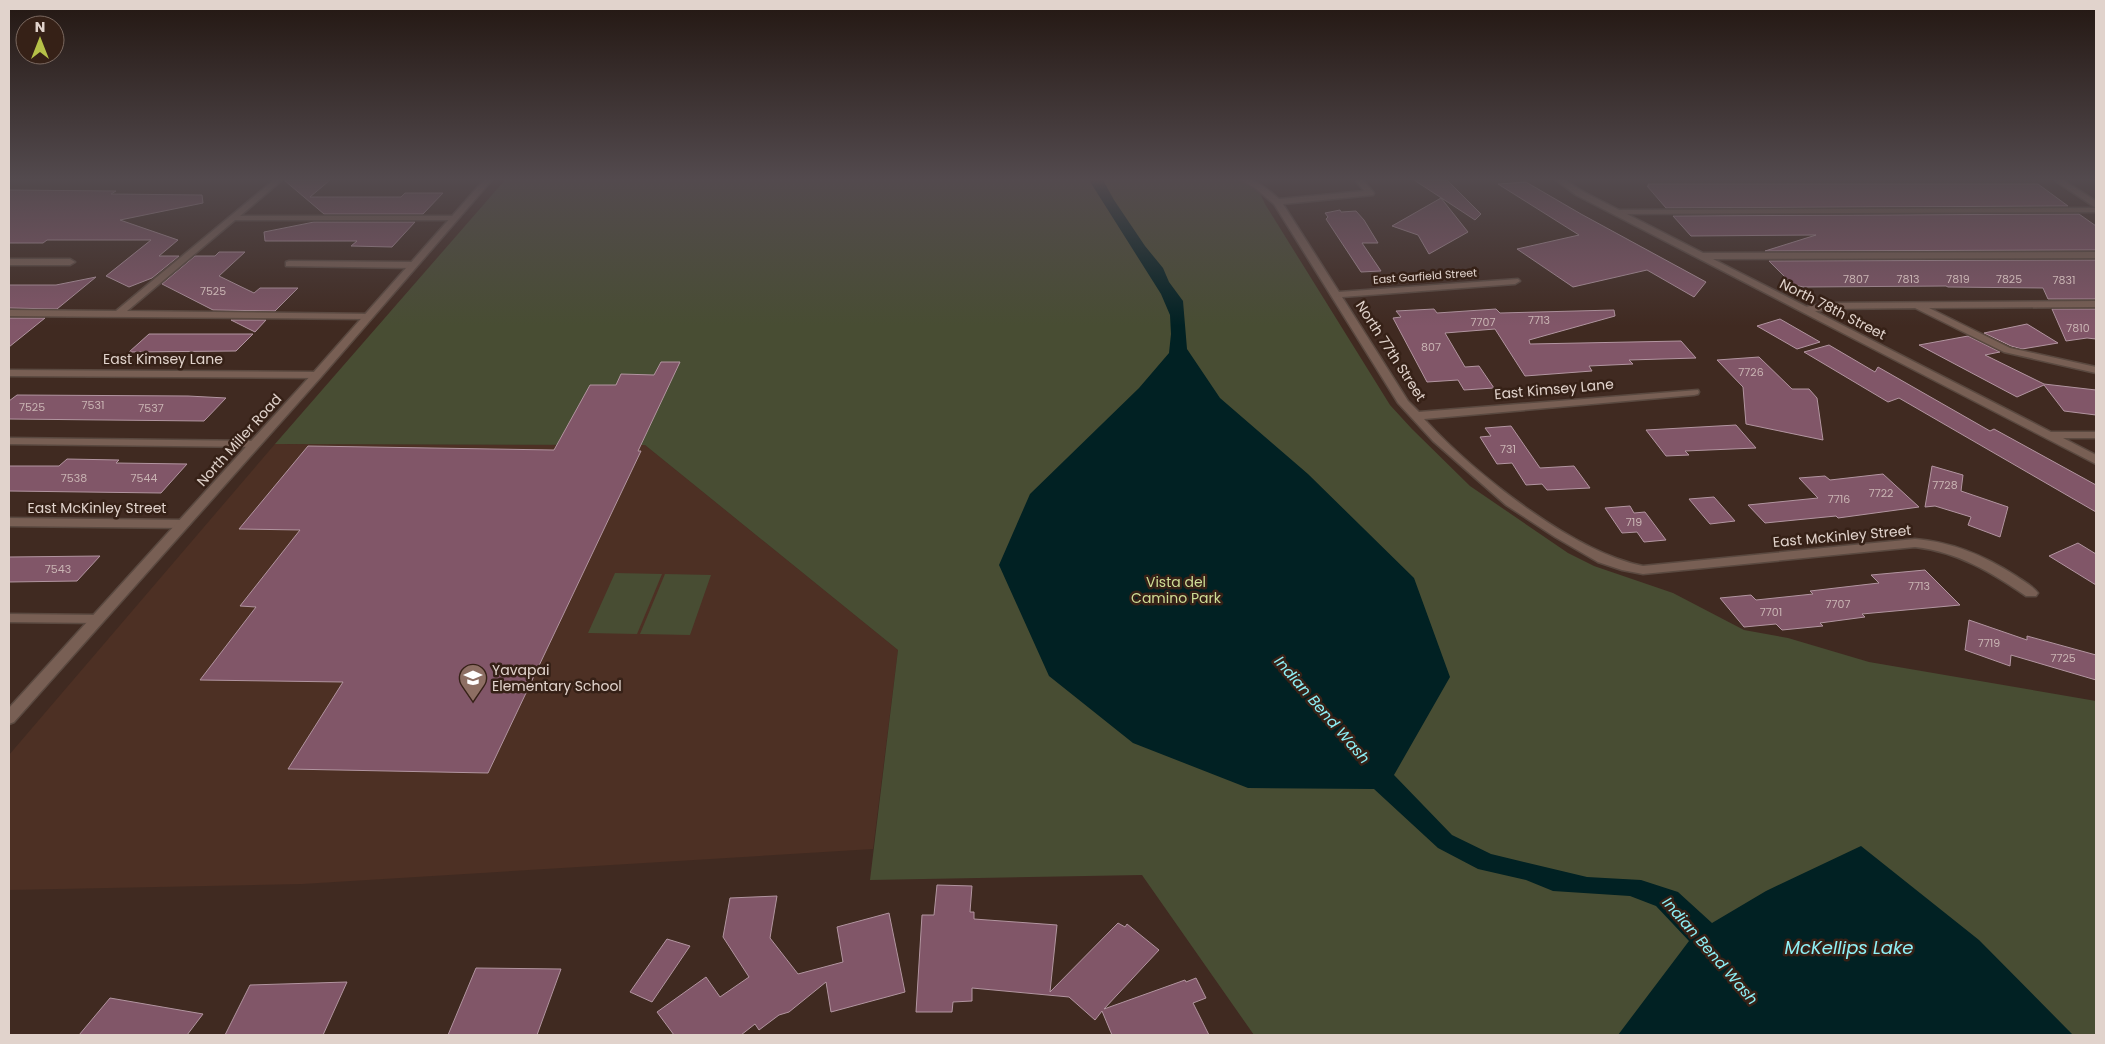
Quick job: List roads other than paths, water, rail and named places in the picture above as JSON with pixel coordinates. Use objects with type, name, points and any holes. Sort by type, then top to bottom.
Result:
[{"type":"street","name":"North Miller Road","points":[[9,718],[256,444],[444,229]]},
{"type":"street","name":"North 77th Street","points":[[1294,229],[1404,403],[1443,445],[1510,502],[1559,534],[1603,559],[1622,566],[1643,570]]},
{"type":"street","name":"North 78th Street","points":[[1648,229],[2096,460]]},
{"type":"street","points":[[1701,256],[2096,255]]},
{"type":"street","points":[[9,262],[70,262]]},
{"type":"street","points":[[289,264],[412,265]]},
{"type":"street","name":"East Garfield Street","points":[[1337,295],[1515,281]]},
{"type":"street","name":"East Kimsey Lane","points":[[9,372],[317,375]]},
{"type":"street","name":"East Kimsey Lane","points":[[1416,416],[1694,392]]},
{"type":"street","points":[[2049,435],[2096,435]]},
{"type":"street","name":"East McKinley Street","points":[[9,522],[184,524]]},
{"type":"street","name":"East McKinley Street","points":[[1643,570],[1915,543],[1937,544],[1962,552],[1994,567],[2032,594]]},
{"type":"lane","points":[[118,314],[220,229]]},
{"type":"lane","points":[[1805,310],[1829,306],[2096,304]]},
{"type":"lane","points":[[1915,305],[2007,350],[2096,370]]},
{"type":"lane","points":[[9,313],[368,316]]},
{"type":"lane","points":[[9,441],[256,444]]},
{"type":"lane","points":[[9,618],[98,619]]},
{"type":"water","points":[[1120,229],[1133,229],[1163,268],[1169,282],[1183,301],[1187,349],[1220,398],[1308,474],[1414,578],[1450,677],[1394,775],[1452,835],[1491,854],[1587,877],[1641,880],[1678,892],[1712,923],[1766,891],[1861,846],[1979,940],[2073,1035],[1618,1035],[1689,941],[1656,906],[1630,896],[1553,891],[1526,880],[1478,869],[1438,848],[1374,789],[1248,788],[1133,743],[1049,676],[999,565],[1030,494],[1139,388],[1169,353],[1170,315],[1161,294]]},
{"type":"place","name":"Yavapai Elementary School","points":[[473,702]]},
{"type":"park label","name":"Vista del Camino Park","points":[[1176,590]]},
{"type":"water label","name":"Indian Bend Wash","points":[[1322,710]]},
{"type":"water label","name":"McKellips Lake","points":[[1849,948]]},
{"type":"water label","name":"Indian Bend Wash","points":[[1710,951]]}]
